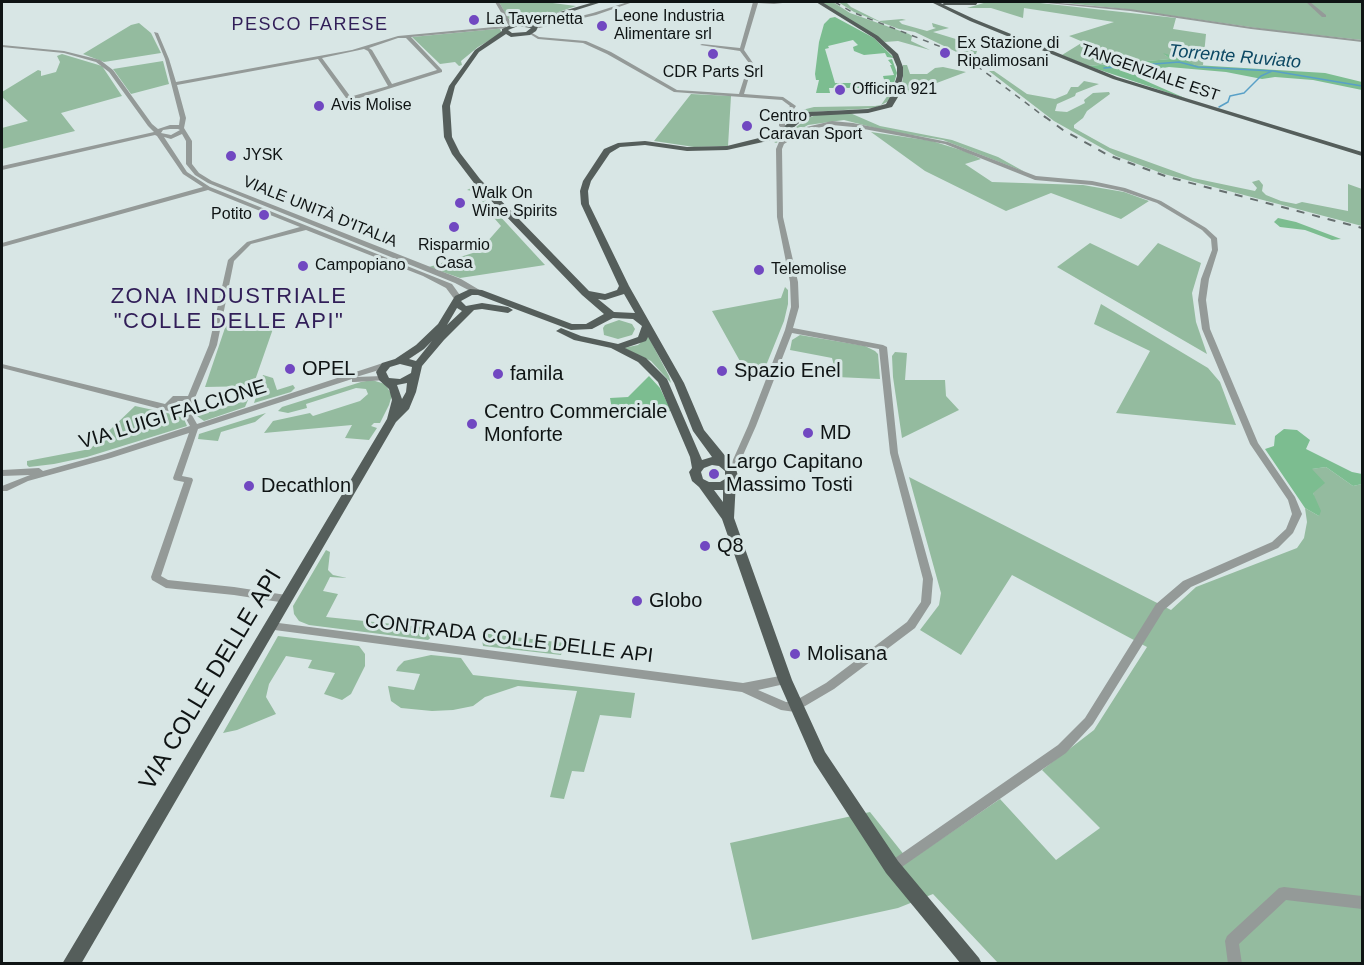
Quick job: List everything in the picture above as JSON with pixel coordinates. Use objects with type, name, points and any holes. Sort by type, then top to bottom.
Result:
[{"type":"main road","points":[[599,2],[507,28],[477,51],[449,93],[445,126],[456,154],[484,189],[585,293],[613,314]]},
{"type":"main road","points":[[728,518],[728,472],[699,431],[679,383],[624,286],[585,204],[584,191],[586,181],[607,151],[629,143],[687,149],[727,148],[778,136],[796,121],[811,114],[881,109],[889,105],[894,97],[900,76],[900,67],[895,54],[876,38],[819,2]]},
{"type":"main road","name":"TANGENZIALE EST","points":[[934,2],[972,20],[1115,78],[1362,154]]},
{"type":"main road","points":[[939,2],[956,5],[979,2]]},
{"type":"main road","points":[[972,20],[962,10],[965,6],[979,2]]},
{"type":"main road","points":[[465,68],[495,45],[518,35],[531,33],[548,17]]},
{"type":"main road","points":[[524,24],[535,29]]},
{"type":"main road","points":[[507,28],[518,35]]},
{"type":"main road","points":[[585,293],[605,297],[620,292],[624,286]]},
{"type":"main road","points":[[613,314],[622,300],[624,286]]},
{"type":"main road","points":[[399,361],[410,362],[415,372],[400,382],[385,380],[381,372],[386,366],[399,361],[420,347],[441,326],[457,300],[467,293],[482,294],[571,327],[580,328],[613,314],[635,316],[646,326]]},
{"type":"main road","points":[[585,293],[597,315],[591,335],[607,345],[642,360],[663,381],[696,457],[698,467],[695,477],[704,485],[728,518],[795,707],[819,757],[892,867],[973,963]]},
{"type":"main road","points":[[482,294],[487,300],[482,306]]},
{"type":"main road","points":[[457,300],[460,308],[469,310],[482,306],[504,308],[578,338],[607,345],[626,346],[637,342],[645,336],[646,326]]},
{"type":"main road","name":"VIA COLLE DELLE API","points":[[71,963],[392,420],[403,409],[411,392],[415,372],[469,310]]},
{"type":"main road","name":"VIA COLLE DELLE API","points":[[385,380],[394,388],[397,400],[392,420]]},
{"type":"main road","points":[[698,467],[709,462],[728,472]]},
{"type":"main road","points":[[704,485],[718,486],[728,472]]},
{"type":"street","points":[[173,84],[365,48],[406,36],[507,28],[497,2]]},
{"type":"street","points":[[631,2],[535,29],[538,38],[584,42],[609,53],[676,91],[783,99],[793,106],[782,122],[782,126]]},
{"type":"street","points":[[742,50],[755,2],[789,2]]},
{"type":"street","points":[[1038,2],[1130,10],[1251,28],[1362,41]]},
{"type":"street","points":[[1308,2],[1324,16]]},
{"type":"street","points":[[1315,2],[1335,2]]},
{"type":"street","name":"VIALE UNITÀ D'ITALIA","points":[[156,33],[183,118],[182,129],[189,141],[189,164],[197,174],[210,182],[458,281],[482,294]]},
{"type":"street","points":[[319,57],[348,97],[360,97],[440,70],[406,36]]},
{"type":"street","points":[[702,45],[742,50],[751,63],[741,95]]},
{"type":"street","name":"VIALE UNITÀ D'ITALIA","points":[[2,46],[74,54],[98,61],[111,71],[185,173],[208,188],[426,275],[449,286],[457,300]]},
{"type":"street","points":[[365,48],[370,50],[391,87]]},
{"type":"street","points":[[2,168],[158,134],[183,118]]},
{"type":"street","points":[[147,121],[182,129]]},
{"type":"street","points":[[728,472],[745,444],[789,330],[795,307],[794,282],[780,217],[779,149],[781,143],[788,138],[818,125],[854,124],[946,143],[1035,178],[1092,183],[1145,196],[1204,229],[1214,238],[1215,250],[1205,279],[1202,300],[1206,329],[1246,426],[1264,461],[1292,499],[1297,514],[1290,531],[1275,544],[1187,584],[1160,607],[1089,721],[1062,749],[892,867]]},
{"type":"street","points":[[158,134],[171,137],[182,129]]},
{"type":"street","points":[[2,245],[208,188]]},
{"type":"street","points":[[189,417],[189,403],[213,345],[231,260],[249,243],[305,228]]},
{"type":"street","points":[[789,330],[883,347],[894,453],[928,579],[926,603],[911,625],[830,686],[795,707]]},
{"type":"street","points":[[2,366],[150,403],[173,404],[187,398],[189,403]]},
{"type":"street","name":"VIA LUIGI FALCIONE","points":[[3,490],[57,469],[108,456],[386,366]]},
{"type":"street","points":[[173,404],[201,375]]},
{"type":"street","name":"VIA LUIGI FALCIONE","points":[[335,383],[369,377],[385,380]]},
{"type":"street","points":[[173,404],[189,417],[195,427],[177,478],[189,480],[156,577],[166,584],[286,599]]},
{"type":"street","name":"VIA LUIGI FALCIONE","points":[[2,473],[57,469]]},
{"type":"street","points":[[2,473],[7,480],[3,490]]},
{"type":"street","name":"CONTRADA COLLE DELLE API","points":[[271,626],[743,688],[784,707],[795,707]]},
{"type":"street","name":"CONTRADA COLLE DELLE API","points":[[743,688],[785,680]]},
{"type":"street","points":[[1235,963],[1232,941],[1284,893],[1362,903]]},
{"type":"green space","points":[[499,2],[545,2],[576,6],[516,23],[508,18]]},
{"type":"green space","points":[[821,2],[833,2],[850,13],[909,34],[912,36],[911,41],[930,50],[898,41],[885,42]]},
{"type":"green space","points":[[838,2],[846,2],[851,7],[879,21],[902,19],[906,20],[899,21],[902,24],[927,31],[936,28],[932,23],[949,28],[933,32],[959,40],[977,51],[976,54],[969,58],[915,32],[899,29],[854,12]]},
{"type":"green space","points":[[987,2],[1031,2],[1176,18],[1173,29],[1206,34],[1203,65],[1195,65],[1165,55],[1171,59],[1088,66],[1062,55],[1083,42],[1069,36],[1114,22],[1024,8],[1023,18],[991,8],[967,8]]},
{"type":"green space","points":[[1066,2],[1362,2],[1362,40],[1271,30]]},
{"type":"green space","points":[[835,17],[874,38],[894,58],[887,57],[885,53],[864,55],[854,51],[853,47],[858,45],[853,40],[828,46],[829,48],[825,49],[835,83],[885,83],[883,76],[894,75],[890,65],[892,65],[888,60],[892,59],[897,73],[891,93],[871,93],[868,88],[829,88],[830,93],[816,93],[819,80],[816,80],[815,74],[819,42],[824,24],[830,18]]},
{"type":"green space","points":[[139,23],[151,33],[161,53],[104,62],[83,54],[131,25]]},
{"type":"green space","points":[[500,29],[502,33],[478,47],[461,61],[462,65],[459,66],[455,62],[440,64],[412,37]]},
{"type":"green space","points":[[1163,53],[1195,65],[1325,73],[1362,82],[1362,90],[1313,80],[1275,77],[1262,79],[1226,72],[1169,67],[1134,73],[1137,77],[1187,99],[1088,66],[1170,59]]},
{"type":"green space","points":[[62,54],[102,66],[122,96],[61,113],[75,131],[2,149],[2,128],[28,121],[2,97],[2,92],[38,70],[41,71],[41,76],[56,72],[60,62],[57,56]]},
{"type":"green space","points":[[163,61],[169,84],[131,94],[113,69]]},
{"type":"green space","points":[[903,65],[907,65],[910,74],[927,74],[935,68],[943,67],[966,72],[899,96]]},
{"type":"green space","points":[[989,71],[994,71],[1027,94],[1055,99],[1067,94],[1071,87],[1078,87],[1084,81],[1099,84],[1057,104],[1055,111],[1067,112],[1085,103],[1084,100],[1093,93],[1109,92],[1110,94],[1087,111],[1083,118],[1074,125],[1074,128],[1110,148],[1193,178],[1255,191],[1257,188],[1252,182],[1259,180],[1263,185],[1262,191],[1266,195],[1281,201],[1296,204],[1302,202],[1348,211],[1348,184],[1362,189],[1362,226],[1164,174],[1116,156],[1054,121]]},
{"type":"green space","points":[[691,94],[731,96],[728,146],[694,147],[654,141]]},
{"type":"green space","points":[[888,95],[892,96],[889,101],[881,105]]},
{"type":"green space","points":[[881,105],[875,108],[804,113],[787,124],[794,112],[814,107]]},
{"type":"green space","points":[[850,113],[880,126],[952,140],[998,157],[1025,172],[943,140],[887,131],[844,120],[808,125],[776,143],[772,141],[816,115]]},
{"type":"green space","points":[[871,132],[932,141],[967,152],[981,159],[965,164],[992,182],[1083,185],[1124,192],[1149,201],[1121,219],[1051,193],[1006,211],[925,171]]},
{"type":"green space","points":[[473,187],[545,265],[460,278],[429,267],[479,251],[501,226],[482,204],[483,202],[472,191],[467,190]]},
{"type":"green space","points":[[1278,218],[1296,222],[1341,239],[1332,240],[1305,230],[1280,227],[1274,222]]},
{"type":"green space","points":[[1090,243],[1138,266],[1158,243],[1201,263],[1192,293],[1196,322],[1207,354],[1057,267]]},
{"type":"green space","points":[[785,287],[788,290],[788,304],[784,321],[760,379],[754,378],[741,363],[712,311],[781,298]]},
{"type":"green space","points":[[1101,304],[1208,368],[1220,382],[1236,425],[1116,413],[1150,351],[1094,324]]},
{"type":"green space","points":[[619,320],[632,324],[635,329],[632,335],[618,339],[604,335],[605,325]]},
{"type":"green space","points":[[275,323],[253,386],[205,387],[226,325]]},
{"type":"green space","points":[[800,335],[865,346],[875,351],[878,354],[880,379],[837,377],[832,358],[790,350],[792,340]]},
{"type":"green space","points":[[648,336],[671,383],[651,361],[624,348],[638,345]]},
{"type":"green space","points":[[895,352],[907,353],[905,380],[945,380],[946,396],[959,410],[902,438],[893,377],[892,356]]},
{"type":"green space","points":[[263,375],[273,378],[277,390],[293,385],[295,388],[291,392],[254,403]]},
{"type":"green space","points":[[649,376],[660,388],[671,411],[614,420],[610,398],[628,397]]},
{"type":"green space","points":[[372,380],[385,384],[392,395],[380,423],[374,423],[371,426],[377,428],[369,440],[345,438],[352,425],[264,433],[273,421],[310,413],[313,416],[360,401],[368,394],[366,389],[356,388],[306,404],[307,408],[288,413],[278,411],[282,407]]},
{"type":"green space","points":[[248,400],[245,407],[204,421],[194,414],[203,414]]},
{"type":"green space","points":[[135,406],[176,415],[184,419],[187,426],[87,457],[54,464],[29,467],[27,465],[27,461],[90,449]]},
{"type":"green space","points":[[266,413],[255,422],[221,432],[218,441],[198,439],[199,434]]},
{"type":"green space","points":[[1284,429],[1297,430],[1310,440],[1306,449],[1352,472],[1362,474],[1362,484],[1353,486],[1326,467],[1312,469],[1325,483],[1313,493],[1321,511],[1319,516],[1305,508],[1265,449],[1274,446],[1275,436]]},
{"type":"green space","points":[[1326,467],[1353,486],[1362,484],[1362,963],[998,963],[933,894],[898,908],[752,940],[730,843],[870,812],[909,861],[1000,799],[1056,860],[1100,828],[1042,770],[1094,730],[1147,647],[1012,575],[961,655],[920,630],[939,605],[941,593],[909,477],[1171,610],[1196,587],[1297,548],[1304,538],[1307,522],[1305,508],[1319,516],[1313,493],[1311,469]]},
{"type":"green space","points":[[326,550],[330,552],[328,570],[333,575],[347,578],[330,577],[323,591],[338,594],[326,617],[441,629],[428,640],[309,625],[299,621],[294,614],[293,606]]},
{"type":"green space","points":[[481,633],[565,643],[561,655],[483,646]]},
{"type":"green space","points":[[278,636],[359,646],[365,654],[365,666],[351,694],[342,700],[324,694],[335,673],[308,668],[312,660],[286,656],[269,684],[266,697],[276,714],[237,730],[223,733]]},
{"type":"green space","points":[[431,655],[461,658],[473,675],[635,693],[631,718],[600,715],[584,772],[572,771],[564,799],[550,797],[577,691],[518,686],[485,697],[473,706],[453,710],[432,711],[401,708],[391,701],[388,686],[414,690],[420,674],[396,671],[398,667],[404,661]]},
{"type":"waterway","name":"Torrente Ruviato","points":[[1104,68],[1179,62],[1198,67],[1273,71],[1362,86]]},
{"type":"waterway","points":[[1219,107],[1228,102],[1230,96],[1244,93],[1261,76],[1272,71]]},
{"type":"railway","points":[[835,2],[852,12],[954,52],[973,63],[1046,118]]},
{"type":"railway","points":[[1044,116],[1063,130],[1108,155],[1168,177],[1362,228]]},
{"type":"place","name":"La Tavernetta","points":[[474,20]]},
{"type":"place","name":"Leone Industria Alimentare srl","points":[[602,26]]},
{"type":"place","name":"Ex Stazione di Ripalimosani","points":[[945,53]]},
{"type":"place","name":"CDR Parts Srl","points":[[713,54]]},
{"type":"place","name":"Officina 921","points":[[840,90]]},
{"type":"place","name":"Avis Molise","points":[[319,106]]},
{"type":"place","name":"Centro Caravan Sport","points":[[747,126]]},
{"type":"place","name":"JYSK","points":[[231,156]]},
{"type":"place","name":"Walk On Wine Spirits","points":[[460,203]]},
{"type":"place","name":"Potito","points":[[264,215]]},
{"type":"place","name":"Risparmio Casa","points":[[454,227]]},
{"type":"place","name":"Campopiano","points":[[303,266]]},
{"type":"place","name":"Telemolise","points":[[759,270]]},
{"type":"place","name":"OPEL","points":[[290,369]]},
{"type":"place","name":"Spazio Enel","points":[[722,371]]},
{"type":"place","name":"famila","points":[[498,374]]},
{"type":"place","name":"Centro Commerciale Monforte","points":[[472,424]]},
{"type":"place","name":"MD","points":[[808,433]]},
{"type":"place","name":"Largo Capitano Massimo Tosti","points":[[714,474]]},
{"type":"place","name":"Decathlon","points":[[249,486]]},
{"type":"place","name":"Q8","points":[[705,546]]},
{"type":"place","name":"Globo","points":[[637,601]]},
{"type":"place","name":"Molisana","points":[[795,654]]},
{"type":"district","name":"PESCO FARESE","points":[[310,25]]},
{"type":"district","name":"ZONA INDUSTRIALE \"COLLE DELLE API\"","points":[[229,310]]}]
